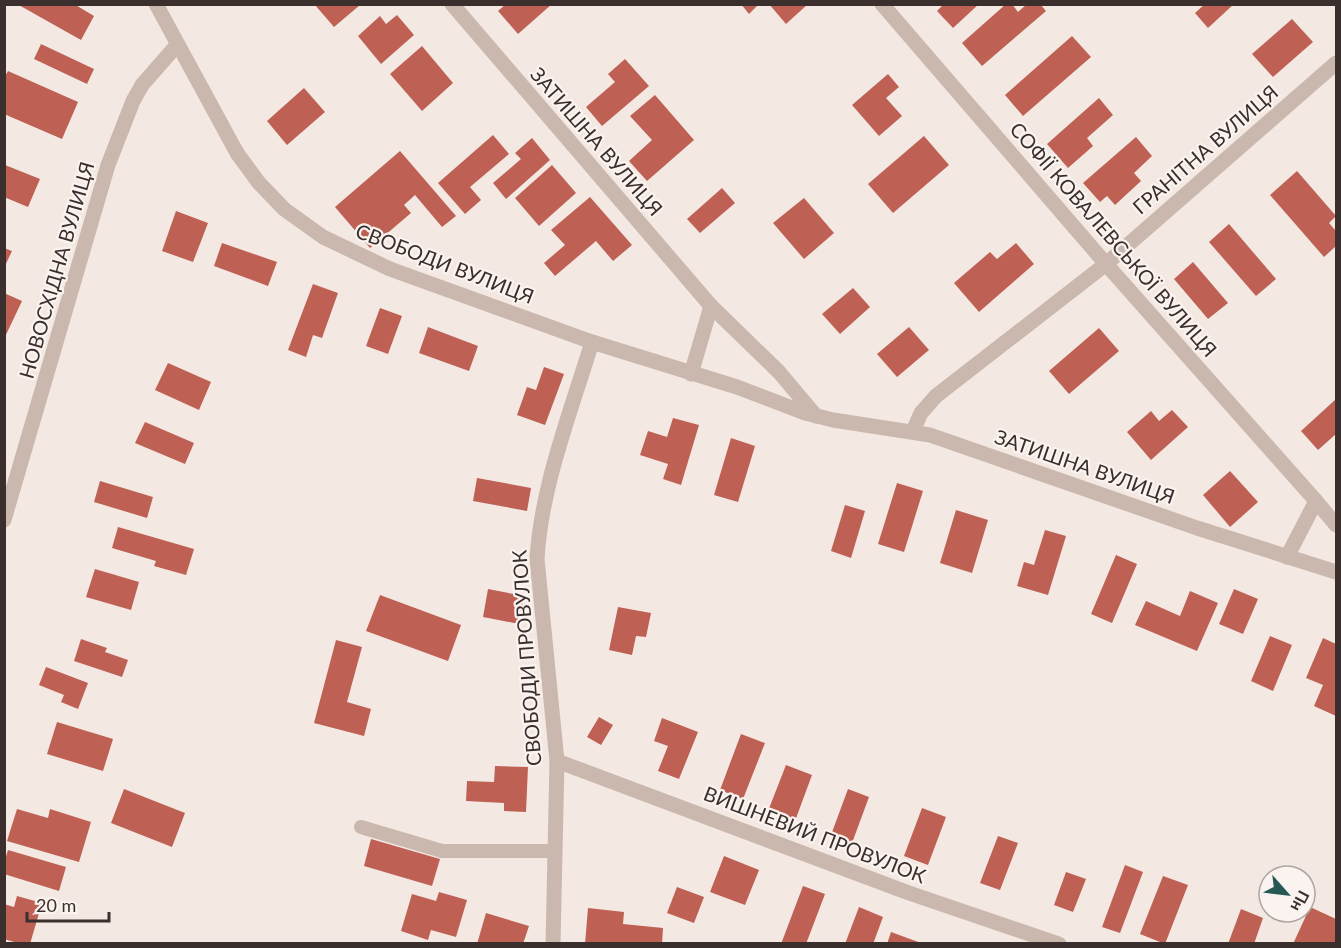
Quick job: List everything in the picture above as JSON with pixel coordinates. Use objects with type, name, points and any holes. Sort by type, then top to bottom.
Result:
[{"type":"street","name":"СВОБОДИ ВУЛИЦЯ","points":[[156,4],[237,153],[259,183],[284,209],[323,237],[390,269],[592,342],[691,374]]},
{"type":"street","name":"ЗАТИШНА ВУЛИЦЯ","points":[[452,4],[711,306],[779,372],[816,416]]},
{"type":"street","name":"СОФІЇ КОВАЛЕВСЬКОЇ ВУЛИЦЯ","points":[[882,4],[1106,264],[1336,525]]},
{"type":"street","name":"НОВОСХІДНА ВУЛИЦЯ","points":[[4,520],[108,165],[137,93],[177,45]]},
{"type":"street","name":"ГРАНІТНА ВУЛИЦЯ","points":[[913,431],[921,413],[936,396],[1106,264],[1336,63]]},
{"type":"street","points":[[691,374],[711,306]]},
{"type":"street","name":"СВОБОДИ ПРОВУЛОК","points":[[553,944],[557,762],[537,559],[538,529],[592,342]]},
{"type":"street","name":"ЗАТИШНА ВУЛИЦЯ","points":[[691,374],[737,387],[816,416],[913,431],[941,439],[1336,572]]},
{"type":"street","points":[[1287,557],[1316,501]]},
{"type":"street","name":"ВИШНЕВИЙ ПРОВУЛОК","points":[[557,762],[909,892],[1059,944]]},
{"type":"lane","points":[[361,827],[442,851],[555,851]]},
{"type":"building","points":[[17,4],[74,4],[94,16],[81,40]]},
{"type":"building","points":[[506,4],[552,4],[518,34],[498,11]]},
{"type":"building","points":[[741,4],[759,4],[749,14]]},
{"type":"building","points":[[769,4],[808,4],[786,24]]},
{"type":"building","points":[[944,4],[979,4],[953,28],[937,11]]},
{"type":"building","points":[[1006,4],[1012,4],[1018,12],[1027,4],[1040,4],[1046,11],[982,66],[962,43]]},
{"type":"building","points":[[1205,4],[1234,4],[1208,28],[1195,13]]},
{"type":"building","points":[[315,5],[360,5],[334,27]]},
{"type":"building","points":[[397,15],[414,35],[381,64],[358,36],[380,16],[386,24]]},
{"type":"building","points":[[1292,19],[1313,42],[1273,77],[1252,54]]},
{"type":"building","points":[[1072,36],[1091,57],[1023,116],[1005,95]]},
{"type":"building","points":[[41,44],[94,69],[87,84],[34,59]]},
{"type":"building","points":[[422,46],[453,83],[422,111],[390,74]]},
{"type":"building","points":[[625,59],[649,86],[602,126],[586,107],[615,82],[608,74]]},
{"type":"building","points":[[8,71],[78,102],[62,139],[4,114],[4,78]]},
{"type":"building","points":[[888,74],[899,87],[886,98],[902,116],[879,136],[852,105]]},
{"type":"building","points":[[304,88],[325,112],[287,145],[267,121]]},
{"type":"building","points":[[655,95],[694,140],[647,181],[629,161],[652,140],[630,116]]},
{"type":"building","points":[[1099,98],[1113,115],[1087,138],[1093,146],[1068,168],[1047,144]]},
{"type":"building","points":[[493,135],[509,154],[470,187],[481,200],[465,214],[438,183]]},
{"type":"building","points":[[924,136],[949,165],[893,213],[868,184]]},
{"type":"building","points":[[1136,137],[1152,156],[1134,173],[1141,181],[1115,205],[1107,196],[1100,202],[1083,183]]},
{"type":"building","points":[[532,138],[550,160],[506,199],[493,183],[521,159],[515,153]]},
{"type":"building","points":[[400,151],[456,216],[442,227],[415,195],[404,205],[411,213],[370,248],[335,207]]},
{"type":"building","points":[[5,165],[40,179],[28,207],[4,197]]},
{"type":"building","points":[[552,165],[576,193],[539,226],[515,198]]},
{"type":"building","points":[[1297,171],[1336,216],[1329,223],[1336,231],[1336,246],[1324,257],[1270,195]]},
{"type":"building","points":[[722,188],[735,203],[700,233],[687,219]]},
{"type":"building","points":[[590,197],[632,245],[613,261],[596,241],[555,276],[544,263],[565,245],[551,230]]},
{"type":"building","points":[[804,198],[834,233],[804,259],[773,223]]},
{"type":"building","points":[[176,211],[208,223],[193,262],[162,251]]},
{"type":"building","points":[[1229,224],[1276,279],[1256,296],[1209,242]]},
{"type":"building","points":[[222,243],[277,262],[268,286],[214,266]]},
{"type":"building","points":[[1016,243],[1034,264],[979,312],[954,283],[990,252],[997,259]]},
{"type":"building","points":[[4,248],[12,251],[4,268]]},
{"type":"building","points":[[1193,262],[1228,303],[1208,319],[1174,279]]},
{"type":"building","points":[[313,284],[338,293],[322,338],[313,335],[306,357],[288,350]]},
{"type":"building","points":[[853,288],[870,307],[840,334],[822,314]]},
{"type":"building","points":[[4,293],[22,301],[4,339]]},
{"type":"building","points":[[380,308],[402,316],[388,354],[366,346]]},
{"type":"building","points":[[428,327],[478,346],[469,371],[419,353]]},
{"type":"building","points":[[909,327],[929,350],[897,377],[877,354]]},
{"type":"building","points":[[1099,328],[1119,351],[1069,394],[1049,371]]},
{"type":"building","points":[[168,363],[211,382],[199,410],[155,390]]},
{"type":"building","points":[[544,367],[564,374],[545,425],[517,415],[527,387],[536,390]]},
{"type":"building","points":[[1336,399],[1336,434],[1318,450],[1301,431]]},
{"type":"building","points":[[1172,410],[1188,427],[1151,460],[1127,432],[1151,411],[1159,421]]},
{"type":"building","points":[[673,418],[699,425],[681,485],[663,479],[668,464],[640,455],[648,431],[667,437]]},
{"type":"building","points":[[145,422],[194,443],[185,464],[135,443]]},
{"type":"building","points":[[731,438],[755,446],[738,502],[714,495]]},
{"type":"building","points":[[1230,471],[1258,502],[1230,527],[1203,495]]},
{"type":"building","points":[[477,478],[531,488],[527,511],[473,501]]},
{"type":"building","points":[[100,481],[153,497],[147,518],[94,502]]},
{"type":"building","points":[[897,483],[923,491],[904,552],[878,544]]},
{"type":"building","points":[[845,505],[865,511],[851,558],[831,551]]},
{"type":"building","points":[[956,510],[988,520],[972,573],[940,563]]},
{"type":"building","points":[[118,527],[194,549],[186,575],[154,566],[156,561],[112,548]]},
{"type":"building","points":[[1045,530],[1066,536],[1048,595],[1017,586],[1024,562],[1034,565]]},
{"type":"building","points":[[1116,555],[1137,564],[1112,623],[1091,614]]},
{"type":"building","points":[[95,569],[139,582],[131,610],[86,597]]},
{"type":"building","points":[[488,589],[524,596],[519,624],[483,617]]},
{"type":"building","points":[[1234,589],[1258,599],[1243,634],[1219,624]]},
{"type":"building","points":[[1190,591],[1218,603],[1197,651],[1135,625],[1146,601],[1180,616]]},
{"type":"building","points":[[380,595],[461,625],[448,661],[366,631]]},
{"type":"building","points":[[618,607],[651,613],[646,637],[636,636],[632,655],[609,650]]},
{"type":"building","points":[[1270,636],[1292,645],[1273,691],[1251,681]]},
{"type":"building","points":[[1323,638],[1336,644],[1336,716],[1314,706],[1323,685],[1306,678]]},
{"type":"building","points":[[81,639],[107,648],[105,652],[128,660],[122,677],[74,661]]},
{"type":"building","points":[[336,640],[362,647],[347,702],[371,709],[364,736],[314,723]]},
{"type":"building","points":[[46,667],[88,683],[78,709],[61,702],[64,695],[39,685]]},
{"type":"building","points":[[599,717],[613,725],[601,745],[587,737]]},
{"type":"building","points":[[662,718],[698,732],[679,779],[658,771],[668,746],[654,741]]},
{"type":"building","points":[[57,722],[113,739],[103,771],[47,754]]},
{"type":"building","points":[[741,734],[765,743],[743,799],[720,790]]},
{"type":"building","points":[[786,765],[812,775],[795,821],[768,811]]},
{"type":"building","points":[[495,766],[528,767],[526,812],[504,811],[504,803],[466,801],[467,781],[494,782]]},
{"type":"building","points":[[124,789],[185,813],[172,847],[111,823]]},
{"type":"building","points":[[848,789],[869,797],[852,843],[831,835]]},
{"type":"building","points":[[922,808],[946,817],[928,865],[904,856]]},
{"type":"building","points":[[17,809],[48,818],[50,809],[91,822],[79,862],[7,841]]},
{"type":"building","points":[[998,836],[1018,843],[1000,890],[980,883]]},
{"type":"building","points":[[371,839],[440,859],[432,886],[364,866]]},
{"type":"building","points":[[8,850],[66,867],[59,891],[4,874],[4,863]]},
{"type":"building","points":[[724,856],[759,870],[745,905],[710,892]]},
{"type":"building","points":[[1125,865],[1143,872],[1120,933],[1102,927]]},
{"type":"building","points":[[1066,872],[1086,879],[1073,912],[1054,905]]},
{"type":"building","points":[[1163,876],[1188,885],[1165,944],[1140,934]]},
{"type":"building","points":[[803,886],[825,894],[806,944],[781,944]]},
{"type":"building","points":[[677,887],[704,897],[694,923],[667,913]]},
{"type":"building","points":[[439,892],[467,900],[456,937],[431,930],[428,940],[401,931],[412,894],[436,901]]},
{"type":"building","points":[[17,896],[42,903],[30,944],[4,939],[4,904],[14,907]]},
{"type":"building","points":[[859,907],[883,917],[873,944],[845,944]]},
{"type":"building","points":[[588,908],[624,912],[623,924],[663,928],[662,944],[585,944]]},
{"type":"building","points":[[1241,909],[1257,916],[1257,924],[1261,924],[1254,944],[1228,944]]},
{"type":"building","points":[[1317,910],[1336,919],[1336,944],[1293,944],[1302,924],[1317,924]]},
{"type":"building","points":[[486,913],[529,926],[523,944],[477,944]]},
{"type":"building","points":[[891,932],[921,943],[921,944],[887,944]]}]
